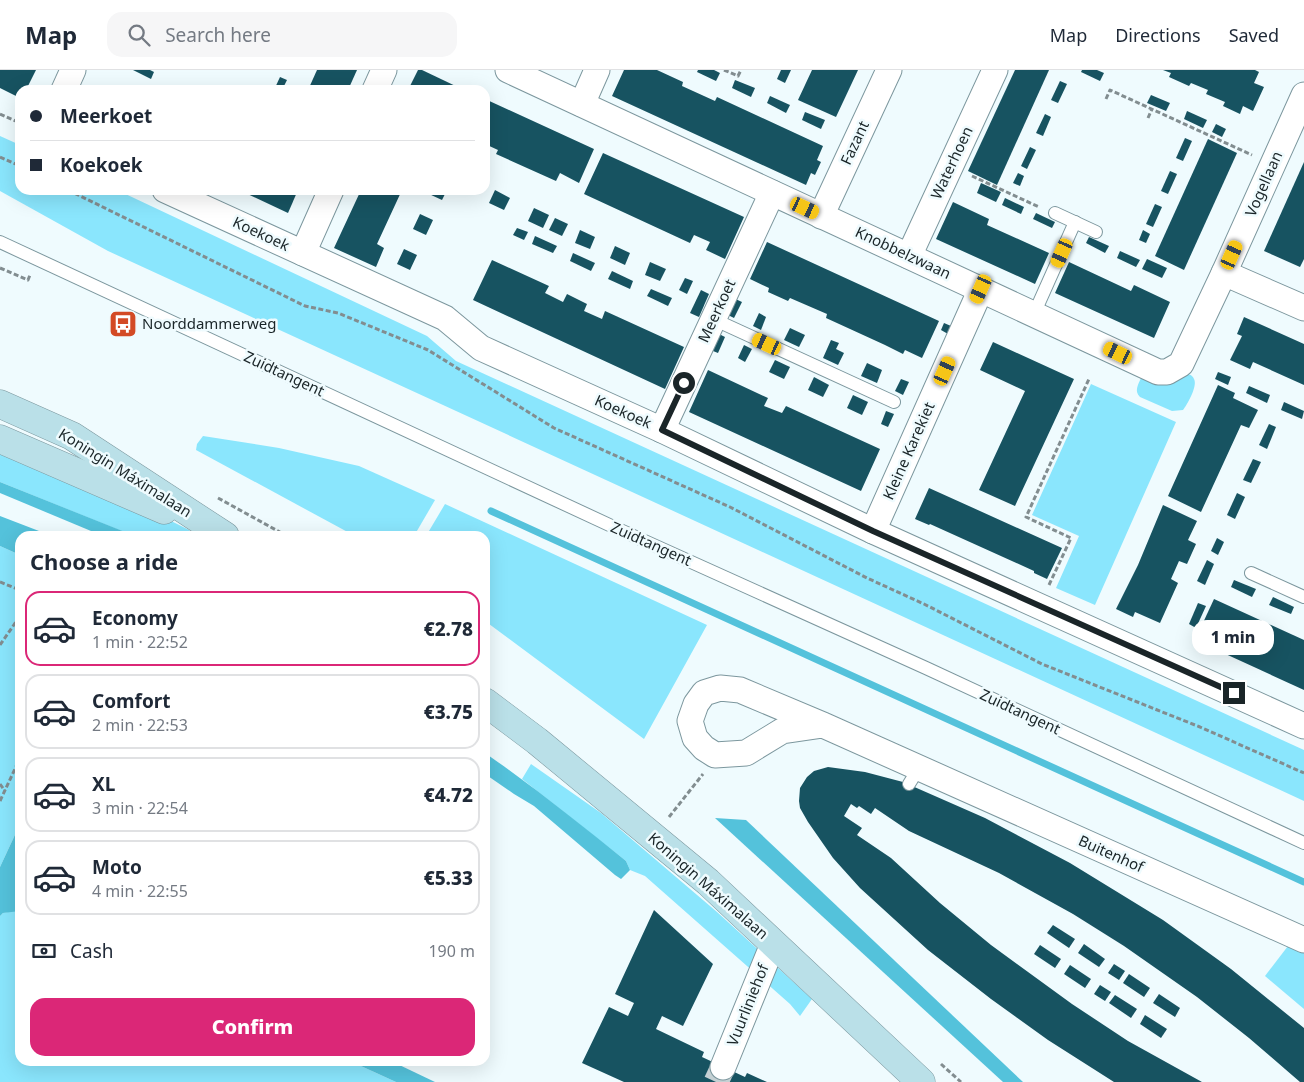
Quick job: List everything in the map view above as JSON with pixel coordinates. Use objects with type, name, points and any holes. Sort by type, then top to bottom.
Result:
[{"type":"main road","name":"Koningin Máximalaan","points":[[0,404],[72,436],[217,531]]},
{"type":"main road","name":"Koningin Máximalaan","points":[[0,440],[120,493],[213,531]]},
{"type":"main road","name":"Koningin Máximalaan","points":[[490,706],[537,741],[708,882],[922,1082]]},
{"type":"street","points":[[66,85],[73,70]]},
{"type":"street","points":[[377,85],[384,70]]},
{"type":"street","name":"Knobbelzwaan","points":[[508,70],[1158,372],[1167,372],[1181,364],[1224,273]]},
{"type":"street","points":[[582,104],[597,70]]},
{"type":"street","name":"Fazant","points":[[821,216],[889,70]]},
{"type":"street","name":"Waterhoen","points":[[908,256],[995,70]]},
{"type":"street","name":"Vogellaan","points":[[1224,273],[1304,95]]},
{"type":"street","name":"Meerkoet","points":[[662,430],[772,193]]},
{"type":"street","name":"Koekoek","points":[[176,195],[445,318],[481,348],[662,430],[873,531],[1304,726]]},
{"type":"street","points":[[303,253],[329,195]]},
{"type":"street","points":[[1224,273],[1304,308]]},
{"type":"street","name":"Kleine Karekiet","points":[[873,531],[981,289]]},
{"type":"street","name":"Buitenhof","points":[[718,755],[704,748],[695,738],[690,722],[696,704],[704,693],[720,688],[740,690],[823,725],[914,776],[1304,940]]},
{"type":"street","points":[[718,755],[746,753],[782,730],[823,725]]},
{"type":"street","name":"Vuurliniehof","points":[[723,1067],[773,944]]},
{"type":"lane","points":[[1055,213],[1096,232]]},
{"type":"lane","points":[[1034,314],[1075,222]]},
{"type":"lane","name":"Zuidtangent","points":[[0,242],[600,521],[1304,843]]},
{"type":"lane","points":[[713,319],[894,402]]},
{"type":"lane","points":[[1251,573],[1304,597]]},
{"type":"path","points":[[724,70],[738,76],[741,70]]},
{"type":"path","points":[[1106,99],[1110,90],[1273,164]]},
{"type":"path","points":[[1148,118],[1152,109]]},
{"type":"path","points":[[0,114],[15,121]]},
{"type":"path","points":[[0,156],[15,164]]},
{"type":"path","points":[[950,166],[1055,213]]},
{"type":"path","points":[[78,195],[305,306],[338,313],[428,350],[554,428],[730,507],[867,578],[924,604],[1042,664],[1200,727],[1304,773]]},
{"type":"path","points":[[1039,606],[1071,538],[1026,517],[1089,379]]},
{"type":"path","points":[[0,582],[15,588]]},
{"type":"path","points":[[0,645],[15,623]]},
{"type":"path","points":[[669,817],[718,755]]},
{"type":"path","points":[[0,801],[15,769]]},
{"type":"path","points":[[0,784],[5,791]]},
{"type":"shaded area","points":[[0,136],[15,143],[15,195],[128,195],[427,336],[456,361],[1304,750],[1304,801],[108,251],[0,191]]},
{"type":"shaded area","points":[[1183,372],[1192,376],[1195,386],[1183,410],[1172,411],[1138,395],[1137,388],[1141,378],[1153,383]]},
{"type":"shaded area","points":[[1091,384],[1176,422],[1095,605],[1056,588],[1079,536],[1032,515]]},
{"type":"shaded area","points":[[203,436],[279,448],[359,466],[435,500],[417,531],[346,531],[196,450],[197,444]]},
{"type":"shaded area","points":[[0,448],[126,500],[191,531],[122,531],[0,482]]},
{"type":"shaded area","points":[[0,482],[122,531],[91,531],[0,493]]},
{"type":"shaded area","points":[[445,504],[707,625],[644,739],[490,625],[490,531],[429,531]]},
{"type":"shaded area","points":[[0,516],[39,531],[15,531],[15,553],[0,546]]},
{"type":"shaded area","points":[[0,546],[15,553],[15,835],[0,867]]},
{"type":"shaded area","points":[[490,757],[539,792],[626,861],[630,870],[621,879],[534,806],[490,777]]},
{"type":"shaded area","points":[[531,764],[601,813],[717,912],[812,999],[800,1016],[790,1004],[645,876],[630,870],[626,861],[522,779]]},
{"type":"shaded area","points":[[715,818],[746,820],[1023,1082],[1003,1082]]},
{"type":"shaded area","points":[[15,835],[15,912],[3,913],[0,916],[0,867]]},
{"type":"shaded area","points":[[15,911],[15,1066],[361,1066],[396,1082],[0,1082],[0,916],[3,913]]},
{"type":"shaded area","points":[[1288,946],[1304,953],[1304,1009],[1265,976]]},
{"type":"shaded area","points":[[361,1066],[401,1066],[435,1082],[396,1082]]},
{"type":"building","points":[[0,70],[36,70],[28,85],[15,85],[15,96],[0,88]]},
{"type":"building","points":[[133,70],[150,70],[154,72],[151,79]]},
{"type":"building","points":[[317,70],[357,70],[350,85],[310,85]]},
{"type":"building","points":[[418,70],[422,70],[454,85],[410,85]]},
{"type":"building","points":[[624,70],[657,70],[683,82],[682,86],[715,101],[717,97],[823,146],[817,160],[821,162],[815,175],[811,173],[806,185],[612,96]]},
{"type":"building","points":[[698,70],[714,70],[720,73],[716,81],[697,72]]},
{"type":"building","points":[[781,70],[791,70],[785,83],[777,79]]},
{"type":"building","points":[[812,70],[858,70],[836,117],[798,100]]},
{"type":"building","points":[[1015,70],[1049,70],[997,185],[968,171]]},
{"type":"building","points":[[1082,70],[1097,70],[1104,73],[1100,81],[1081,72]]},
{"type":"building","points":[[1163,70],[1255,70],[1259,72],[1254,83],[1264,87],[1253,111],[1243,106],[1240,114],[1223,106],[1225,102],[1206,94],[1208,90],[1191,83],[1189,86],[1169,77],[1171,73]]},
{"type":"building","points":[[280,77],[287,80],[284,85],[276,85]]},
{"type":"building","points":[[735,80],[755,88],[751,97],[732,88]]},
{"type":"building","points":[[1060,81],[1067,84],[1058,103],[1051,100]]},
{"type":"building","points":[[1151,95],[1170,103],[1166,111],[1147,103]]},
{"type":"building","points":[[770,96],[790,105],[786,113],[767,103]]},
{"type":"building","points":[[490,101],[594,149],[579,183],[560,173],[556,181],[496,154],[498,150],[490,146]]},
{"type":"building","points":[[1187,111],[1207,120],[1203,128],[1184,119]]},
{"type":"building","points":[[805,112],[825,120],[821,129],[802,120]]},
{"type":"building","points":[[1045,114],[1051,117],[1043,136],[1036,133]]},
{"type":"building","points":[[1216,124],[1226,129],[1222,137],[1212,132]]},
{"type":"building","points":[[1185,138],[1192,141],[1183,161],[1176,158]]},
{"type":"building","points":[[1208,139],[1237,153],[1184,270],[1155,256]]},
{"type":"building","points":[[1030,147],[1036,150],[1027,169],[1021,166]]},
{"type":"building","points":[[603,153],[744,217],[725,259],[706,250],[710,242],[694,235],[690,243],[584,194]]},
{"type":"building","points":[[1304,162],[1304,259],[1300,267],[1264,251]]},
{"type":"building","points":[[1170,171],[1177,174],[1168,194],[1161,191]]},
{"type":"building","points":[[1018,173],[1024,176],[1020,186],[1013,183]]},
{"type":"building","points":[[981,183],[1001,192],[996,202],[977,193]]},
{"type":"building","points":[[495,190],[510,198],[504,210],[489,203]]},
{"type":"building","points":[[250,195],[296,195],[288,213]]},
{"type":"building","points":[[359,195],[400,195],[377,244],[384,248],[376,267],[334,248]]},
{"type":"building","points":[[431,195],[444,195],[442,200]]},
{"type":"building","points":[[1005,198],[1024,207],[1021,214],[1002,205]]},
{"type":"building","points":[[953,202],[989,219],[987,225],[1049,253],[1035,284],[936,239]]},
{"type":"building","points":[[1155,204],[1162,207],[1153,227],[1146,224]]},
{"type":"building","points":[[534,208],[549,215],[543,228],[528,221]]},
{"type":"building","points":[[1036,213],[1055,222],[1052,228],[1033,219]]},
{"type":"building","points":[[420,214],[433,220],[426,235],[413,229]]},
{"type":"building","points":[[555,218],[568,224],[562,236],[549,230]]},
{"type":"building","points":[[517,228],[528,232],[524,240],[513,235]]},
{"type":"building","points":[[580,230],[595,237],[590,249],[575,243]]},
{"type":"building","points":[[1143,230],[1150,234],[1146,243],[1139,240]]},
{"type":"building","points":[[535,236],[557,246],[553,253],[532,244]]},
{"type":"building","points":[[1089,237],[1109,246],[1105,253],[1086,243]]},
{"type":"building","points":[[767,242],[939,321],[922,358],[905,350],[903,354],[826,318],[827,314],[790,298],[788,301],[768,292],[769,288],[750,279]]},
{"type":"building","points":[[615,246],[630,253],[625,265],[610,258]]},
{"type":"building","points":[[404,249],[417,255],[410,270],[397,264]]},
{"type":"building","points":[[1120,251],[1140,260],[1136,267],[1117,258]]},
{"type":"building","points":[[573,253],[595,263],[591,271],[570,261]]},
{"type":"building","points":[[1147,259],[1167,268],[1162,278],[1142,269]]},
{"type":"building","points":[[492,260],[549,286],[545,293],[563,302],[567,294],[587,304],[584,311],[602,319],[605,311],[684,347],[665,389],[473,300]]},
{"type":"building","points":[[650,262],[666,269],[660,281],[645,275]]},
{"type":"building","points":[[1069,262],[1131,291],[1134,285],[1170,302],[1154,338],[1055,293]]},
{"type":"building","points":[[612,271],[633,281],[630,289],[608,279]]},
{"type":"building","points":[[685,278],[693,281],[687,294],[679,290]]},
{"type":"building","points":[[651,289],[672,298],[668,306],[647,296]]},
{"type":"building","points":[[701,290],[709,294],[699,317],[690,313]]},
{"type":"building","points":[[731,297],[742,302],[734,318],[724,313]]},
{"type":"building","points":[[759,313],[766,317],[761,330],[753,326]]},
{"type":"building","points":[[1244,317],[1304,344],[1304,385],[1253,362],[1250,369],[1230,360],[1242,336],[1237,334]]},
{"type":"building","points":[[944,323],[951,326],[948,334],[941,330]]},
{"type":"building","points":[[790,328],[805,335],[799,347],[784,340]]},
{"type":"building","points":[[715,332],[725,337],[718,353],[708,349]]},
{"type":"building","points":[[831,340],[839,343],[836,349],[844,353],[838,365],[823,358]]},
{"type":"building","points":[[993,342],[1074,379],[1015,506],[979,490],[1025,391],[980,370]]},
{"type":"building","points":[[744,345],[752,349],[745,362],[738,358]]},
{"type":"building","points":[[775,360],[790,367],[784,379],[769,372]]},
{"type":"building","points":[[867,363],[882,370],[877,383],[861,376]]},
{"type":"building","points":[[708,370],[768,398],[764,406],[782,413],[786,406],[880,449],[861,491],[689,412]]},
{"type":"building","points":[[1218,372],[1231,377],[1228,385],[1215,379]]},
{"type":"building","points":[[814,377],[829,385],[823,397],[808,390]]},
{"type":"building","points":[[901,379],[909,382],[903,395],[895,391]]},
{"type":"building","points":[[1218,385],[1235,393],[1233,398],[1258,410],[1249,428],[1241,425],[1201,512],[1168,496]]},
{"type":"building","points":[[1249,386],[1270,395],[1267,403],[1246,393]]},
{"type":"building","points":[[853,395],[868,402],[862,415],[847,408]]},
{"type":"building","points":[[1284,402],[1304,411],[1302,419],[1281,410]]},
{"type":"building","points":[[886,411],[894,414],[888,427],[881,424]]},
{"type":"building","points":[[1269,424],[1276,427],[1267,449],[1259,445]]},
{"type":"building","points":[[1253,459],[1261,462],[1251,483],[1243,480]]},
{"type":"building","points":[[929,488],[1062,548],[1047,579],[1034,573],[1034,571],[915,519]]},
{"type":"building","points":[[1237,493],[1245,497],[1235,519],[1227,515]]},
{"type":"building","points":[[1163,505],[1197,521],[1188,540],[1196,544],[1187,564],[1179,561],[1171,579],[1178,583],[1160,623],[1135,612],[1133,617],[1116,609],[1138,565]]},
{"type":"building","points":[[1217,538],[1224,542],[1218,555],[1211,551]]},
{"type":"building","points":[[1207,560],[1214,564],[1205,585],[1197,581]]},
{"type":"building","points":[[1234,580],[1256,589],[1252,597],[1231,587]]},
{"type":"building","points":[[1273,597],[1294,607],[1291,614],[1269,605]]},
{"type":"building","points":[[1214,599],[1304,640],[1304,690],[1195,640]]},
{"type":"building","points":[[1198,603],[1206,606],[1196,628],[1189,624]]},
{"type":"building","points":[[828,767],[865,772],[903,782],[985,818],[1070,863],[1163,920],[1231,969],[1304,1028],[1304,1082],[1300,1082],[1197,997],[1124,946],[1073,914],[999,873],[909,831],[875,808],[871,814],[859,806],[857,808],[851,804],[844,816],[862,828],[857,835],[891,858],[940,903],[991,945],[1072,1004],[1128,1041],[1202,1082],[1114,1082],[1048,1040],[928,950],[860,888],[833,858],[808,822],[800,808],[799,801],[800,788],[807,777],[814,771]]},
{"type":"building","points":[[654,910],[713,964],[683,1026],[662,1016],[656,1029],[704,1052],[702,1057],[745,1077],[747,1073],[767,1082],[624,1082],[582,1063],[609,1007],[628,1016],[634,1003],[615,994]]},
{"type":"building","points":[[1053,925],[1075,939],[1069,948],[1047,933]]},
{"type":"building","points":[[1084,944],[1105,959],[1099,967],[1078,953]]},
{"type":"building","points":[[1040,945],[1061,959],[1055,968],[1034,954]]},
{"type":"building","points":[[1114,964],[1125,971],[1119,980],[1108,973]]},
{"type":"building","points":[[1070,965],[1091,979],[1085,988],[1064,974]]},
{"type":"building","points":[[1129,974],[1150,988],[1144,997],[1123,983]]},
{"type":"building","points":[[1100,985],[1111,992],[1105,1001],[1094,994]]},
{"type":"building","points":[[1159,994],[1180,1008],[1175,1017],[1153,1003]]},
{"type":"building","points":[[1115,995],[1137,1009],[1131,1018],[1109,1003]]},
{"type":"building","points":[[1145,1015],[1167,1029],[1161,1038],[1140,1024]]},
{"type":"waterway","points":[[491,511],[1304,882]]},
{"type":"tunnel","points":[[716,1082],[723,1067]]},
{"type":"place","name":"Noorddammerweg","points":[[123,324]]},
{"type":"route","points":[[684,383],[662,430],[873,531],[1234,693]]}]
